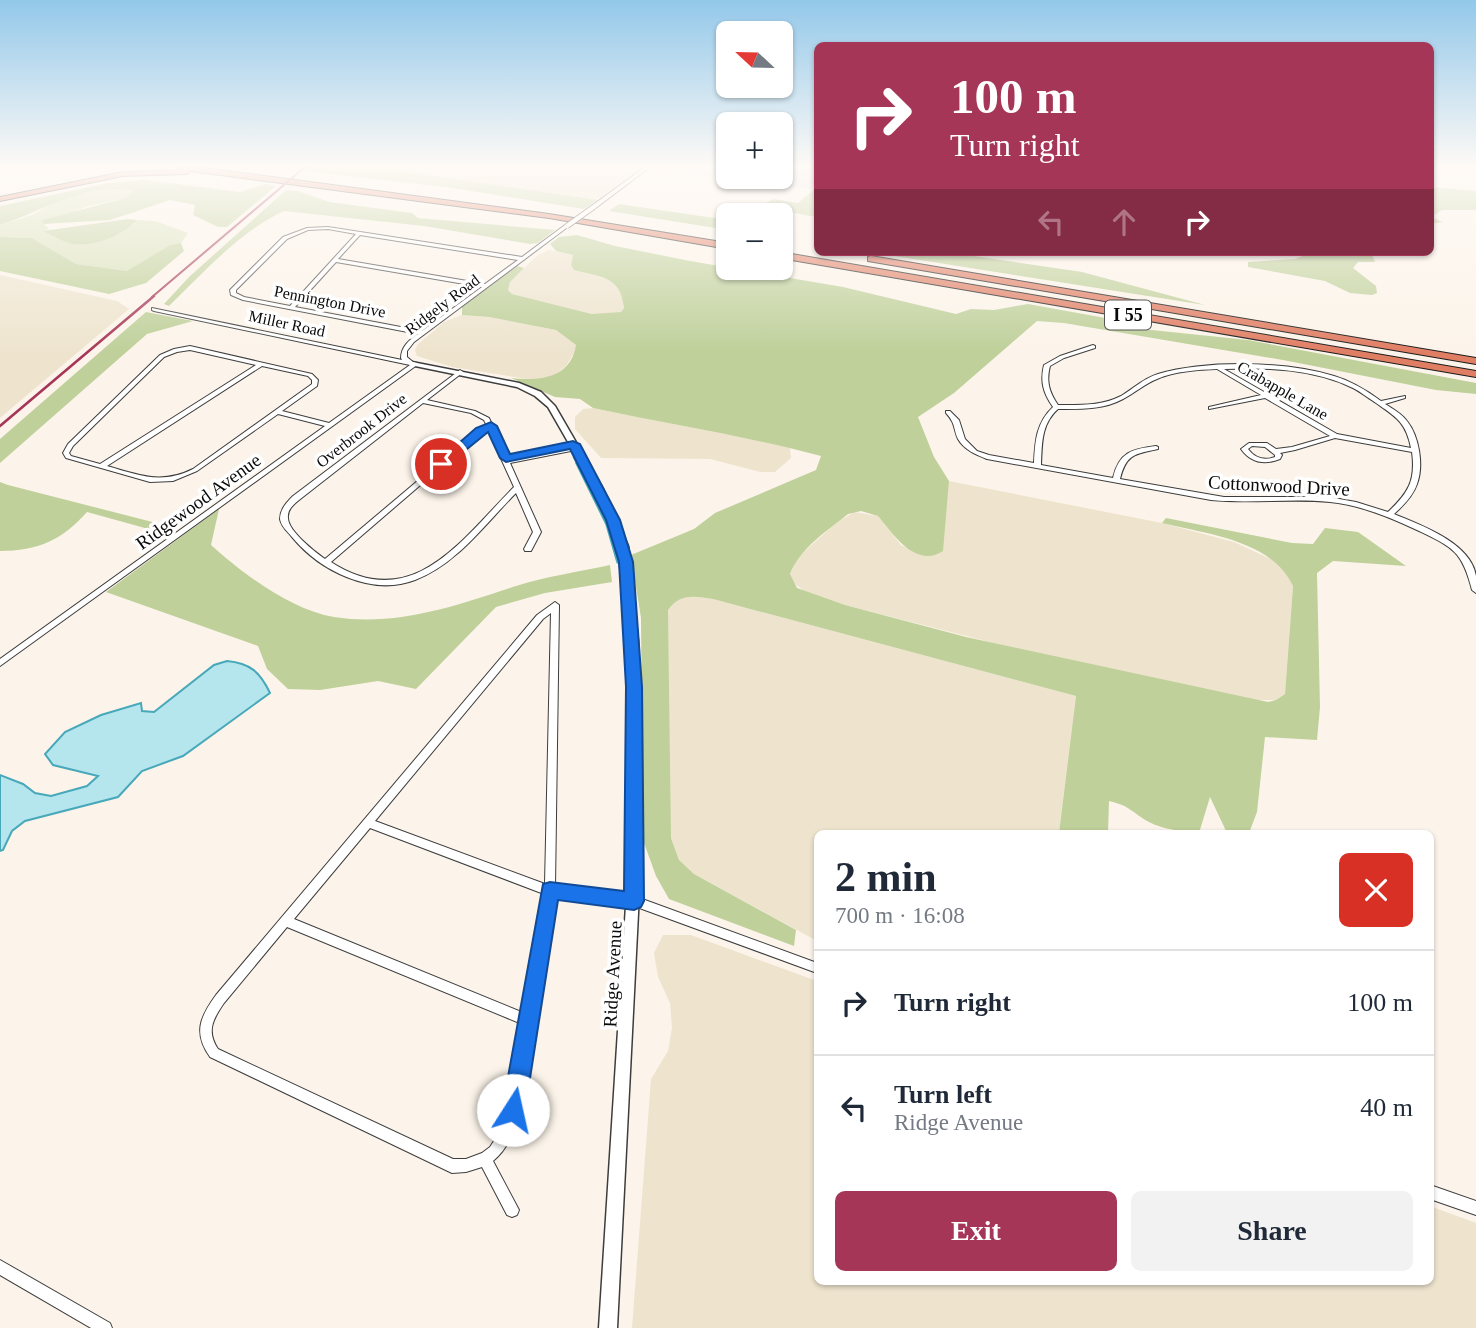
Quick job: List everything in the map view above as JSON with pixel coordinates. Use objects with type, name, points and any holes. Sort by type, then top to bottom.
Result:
[{"type":"highway","points":[[626,229],[716,244]]},
{"type":"highway","name":"I 55","points":[[852,256],[1476,361]]},
{"type":"highway","name":"I 55","points":[[793,257],[1476,374]]},
{"type":"street","name":"Pennington Drive","points":[[307,229],[285,237],[236,286],[233,294],[290,308],[422,333]]},
{"type":"street","name":"Pennington Drive","points":[[330,229],[359,233]]},
{"type":"street","name":"Ridgely Road","points":[[415,364],[404,358],[404,351],[422,333],[563,229]]},
{"type":"street","points":[[290,308],[359,233],[523,258]]},
{"type":"street","points":[[334,260],[486,286]]},
{"type":"street","name":"Miller Road","points":[[154,309],[415,364]]},
{"type":"street","points":[[1056,407],[1047,396],[1044,380],[1047,365],[1062,356],[1093,347]]},
{"type":"street","points":[[175,348],[190,348],[261,364],[310,375],[319,380],[311,389],[181,477],[157,481],[68,457],[67,449],[162,356],[175,348]]},
{"type":"street","points":[[100,467],[261,364]]},
{"type":"street","name":"Ridge Avenue","points":[[415,364],[519,385],[538,394],[551,405],[613,520],[626,562],[634,676],[634,901],[608,1328]]},
{"type":"street","name":"Ridgewood Avenue","points":[[0,663],[415,364]]},
{"type":"street","points":[[1037,466],[1039,429],[1044,417],[1056,407],[1100,405],[1119,399],[1158,376],[1255,367],[1316,374],[1350,384],[1408,424],[1418,479],[1400,505],[1389,515]]},
{"type":"street","name":"Crabapple Lane","points":[[1219,369],[1335,436],[1415,451]]},
{"type":"street","name":"Overbrook Drive","points":[[325,563],[288,529],[283,519],[296,498],[460,372]]},
{"type":"street","points":[[1212,408],[1266,396]]},
{"type":"street","points":[[1381,403],[1403,397]]},
{"type":"street","points":[[422,401],[482,415],[491,426],[537,532],[528,549]]},
{"type":"street","points":[[278,412],[331,425]]},
{"type":"street","name":"Cottonwood Drive","points":[[948,412],[956,421],[962,440],[975,452],[1009,463],[1211,499],[1330,500],[1389,515],[1471,558]]},
{"type":"street","points":[[491,426],[480,431],[325,563],[335,571],[372,582],[396,583],[416,578],[439,565],[517,488]]},
{"type":"street","points":[[1277,451],[1335,436]]},
{"type":"street","points":[[507,460],[575,446]]},
{"type":"street","points":[[1116,481],[1119,463],[1124,457],[1143,449],[1156,448]]},
{"type":"street","points":[[1471,558],[1476,590]]},
{"type":"street","points":[[555,605],[550,891],[529,1021],[506,1136],[493,1153],[467,1166],[452,1166],[214,1053],[207,1045],[204,1033],[207,1018],[220,999],[368,823],[540,617],[555,605]]},
{"type":"street","points":[[368,823],[550,891],[634,901],[814,967]]},
{"type":"street","points":[[286,920],[529,1021]]},
{"type":"street","points":[[485,1159],[512,1210]]},
{"type":"street","points":[[1434,1193],[1476,1208]]},
{"type":"street","points":[[0,1267],[105,1328]]},
{"type":"shaded area","points":[[549,250],[573,255],[571,265],[616,283],[622,292],[624,308],[621,312],[592,314],[512,294],[508,290],[510,282],[538,255]]},
{"type":"shaded area","points":[[0,275],[117,301],[129,309],[0,418]]},
{"type":"shaded area","points":[[462,315],[489,317],[556,330],[576,345],[576,350],[566,366],[555,375],[533,380],[452,367],[417,356],[415,350],[418,344],[444,322]]},
{"type":"shaded area","points":[[593,408],[775,444],[790,448],[791,458],[775,472],[760,472],[710,459],[601,458],[575,429],[575,417],[583,409]]},
{"type":"shaded area","points":[[949,481],[1162,523],[1234,542],[1273,560],[1284,570],[1293,585],[1285,694],[1276,700],[1255,700],[1017,649],[810,595],[792,582],[790,574],[798,557],[836,523],[854,512],[878,516],[901,545],[920,554],[945,515]]},
{"type":"shaded area","points":[[689,596],[713,599],[1076,696],[1059,830],[814,830],[814,939],[694,874],[679,860],[671,838],[668,610],[675,600]]},
{"type":"shaded area","points":[[663,935],[691,935],[814,980],[814,1285],[1434,1285],[1434,1207],[1476,1223],[1476,1328],[632,1328],[651,1079],[668,1051],[672,1028],[670,1003],[658,977],[654,953]]},
{"type":"green space","points":[[0,229],[177,229],[188,233],[181,243],[170,245],[127,271],[76,264],[32,238],[0,237]]},
{"type":"green space","points":[[126,229],[105,240],[86,244],[69,243],[43,231]]},
{"type":"green space","points":[[243,229],[253,229],[237,241],[169,306],[164,304],[189,277]]},
{"type":"green space","points":[[442,229],[555,230],[538,243],[530,244]]},
{"type":"green space","points":[[577,235],[615,246],[716,265],[716,280],[793,279],[843,287],[956,314],[971,309],[994,310],[1028,304],[1111,319],[1123,327],[1248,340],[1476,383],[1476,394],[1436,390],[1283,360],[1064,323],[1037,321],[954,393],[918,417],[934,457],[949,481],[943,551],[924,556],[915,553],[898,540],[878,516],[861,511],[848,514],[807,548],[790,574],[797,588],[845,605],[966,637],[1268,702],[1285,694],[1293,586],[1270,558],[1254,549],[1236,541],[1162,523],[1166,518],[1292,543],[1313,544],[1325,528],[1358,532],[1406,566],[1333,561],[1317,573],[1320,707],[1317,740],[1265,737],[1257,812],[1250,830],[1226,830],[1210,797],[1200,830],[1173,830],[1155,825],[1127,807],[1109,801],[1108,830],[1059,830],[1076,696],[713,599],[688,597],[677,601],[668,610],[671,838],[679,860],[694,874],[796,930],[794,946],[669,899],[656,876],[643,840],[641,618],[631,555],[694,529],[715,513],[816,470],[821,456],[593,408],[580,399],[555,397],[511,378],[542,378],[560,371],[568,365],[576,345],[556,330],[489,317],[462,315],[462,307],[517,266],[524,268],[510,282],[508,290],[512,294],[592,314],[621,312],[624,308],[622,297],[614,284],[601,277],[574,270],[571,265],[573,255],[556,251],[550,244],[559,237]]},
{"type":"green space","points":[[0,237],[32,238],[76,264],[127,271],[170,245],[181,243],[184,251],[146,283],[109,294],[0,271]]},
{"type":"green space","points":[[894,256],[974,256],[1082,272],[1205,305]]},
{"type":"green space","points":[[1302,256],[1373,256],[1375,262],[1358,262],[1353,268],[1376,286],[1377,293],[1350,293],[1325,281],[1248,267],[1248,262],[1295,259]]},
{"type":"green space","points":[[146,312],[193,321],[147,334],[0,463],[0,439]]},
{"type":"green space","points":[[0,482],[172,527],[163,533],[87,512],[59,537],[48,542],[26,549],[0,551]]},
{"type":"green space","points":[[219,509],[211,545],[237,567],[284,599],[334,617],[404,617],[551,577],[610,565],[612,582],[545,593],[496,607],[416,689],[378,681],[320,690],[288,689],[267,669],[258,646],[106,592]]},
{"type":"water","points":[[227,661],[248,666],[262,679],[270,693],[183,756],[142,771],[118,797],[25,821],[12,831],[0,851],[0,775],[23,784],[35,793],[51,796],[87,786],[98,776],[53,765],[45,754],[65,732],[101,715],[141,703],[142,711],[154,712],[214,665]]},
{"type":"waterway","points":[[574,457],[577,463]]},
{"type":"waterway","points":[[577,463],[607,524],[618,562]]},
{"type":"railway","points":[[152,297],[232,229]]},
{"type":"railway","points":[[0,426],[154,296]]},
{"type":"route","points":[[441,464],[480,431],[491,426],[506,458],[573,444],[613,520],[626,562],[633,642],[634,901],[550,891],[513,1110]]}]
